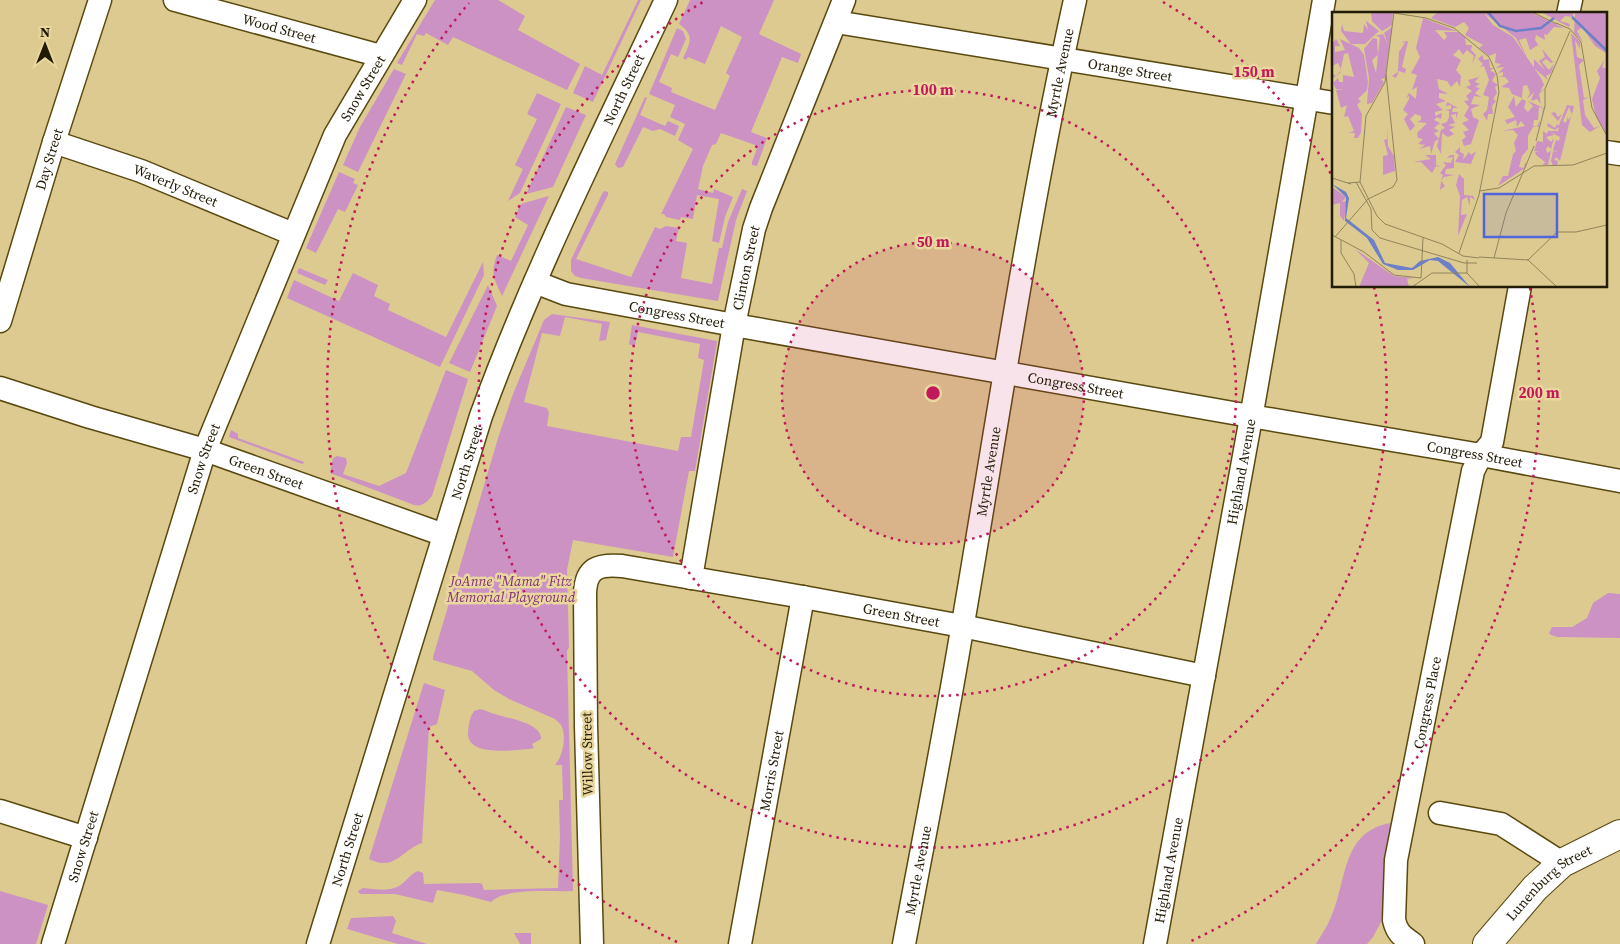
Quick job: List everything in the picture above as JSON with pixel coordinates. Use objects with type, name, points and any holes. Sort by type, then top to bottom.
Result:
[{"type":"main road","name":"Lunenburg Street","points":[[1487,944],[1535,888],[1562,863],[1620,834]]},
{"type":"street","name":"Day Street","points":[[0,321],[54,142],[100,0]]},
{"type":"street","name":"Wood Street","points":[[175,0],[382,56]]},
{"type":"street","name":"Snow Street","points":[[54,944],[205,450],[335,135],[415,0]]},
{"type":"street","name":"North Street","points":[[318,944],[481,416],[535,282],[666,0]]},
{"type":"street","name":"Clinton Street","points":[[691,578],[734,325],[754,229],[844,0]]},
{"type":"street","name":"Myrtle Avenue","points":[[904,944],[962,626],[1004,373],[1062,58],[1075,0]]},
{"type":"street","name":"Highland Avenue","points":[[1155,944],[1324,0]]},
{"type":"street","name":"Orange Street","points":[[836,22],[1332,103]]},
{"type":"street","name":"Waverly Street","points":[[54,142],[141,171],[293,234]]},
{"type":"street","name":"Congress Street","points":[[535,282],[566,294],[734,325],[1251,416],[1481,454],[1620,481]]},
{"type":"street","name":"Congress Place","points":[[1413,944],[1396,929],[1394,920],[1396,860],[1473,471],[1481,454],[1492,442],[1520,288]]},
{"type":"street","name":"Green Street","points":[[0,388],[205,450],[444,535]]},
{"type":"street","name":"Green Street","points":[[597,569],[604,566],[622,566],[803,596],[962,626],[1204,676]]},
{"type":"street","name":"Willow Street","points":[[592,944],[586,726],[585,594],[588,577],[597,569]]},
{"type":"street","name":"Morris Street","points":[[740,944],[803,596]]},
{"type":"street","points":[[0,811],[86,838]]},
{"type":"street","points":[[1440,813],[1501,824],[1562,863]]},
{"type":"green space","points":[[435,0],[498,0],[525,16],[518,30],[580,64],[567,90],[453,37],[448,45],[426,33],[424,36],[417,34],[402,65],[397,63]]},
{"type":"green space","points":[[638,0],[641,0],[593,102],[573,93],[585,66],[602,75]]},
{"type":"green space","points":[[690,0],[774,0],[759,34],[801,54],[798,63],[782,57],[751,132],[767,138],[757,166],[752,165],[752,162],[758,146],[721,133],[716,144],[712,145],[703,166],[698,189],[713,193],[714,189],[733,197],[725,217],[719,243],[712,241],[719,199],[697,195],[693,219],[681,217],[680,220],[661,214],[693,149],[678,140],[685,124],[670,117],[675,105],[649,94],[677,28],[683,31],[686,39],[678,57],[671,54],[659,82],[672,88],[671,92],[715,110],[730,76],[726,73],[742,37],[721,26],[705,64],[688,57],[686,60],[683,58],[690,40],[687,32],[679,24]]},
{"type":"green space","points":[[394,69],[406,74],[358,172],[343,165],[360,127]]},
{"type":"green space","points":[[537,93],[561,104],[520,193],[508,201],[523,169],[515,165],[537,119],[527,114]]},
{"type":"green space","points":[[645,97],[647,98],[640,115],[665,126],[668,121],[679,126],[675,136],[660,129],[653,131],[643,127],[623,167],[618,168],[615,164]]},
{"type":"green space","points":[[566,107],[586,115],[553,187],[526,194]]},
{"type":"green space","points":[[339,172],[355,179],[353,183],[358,185],[345,212],[338,209],[316,253],[306,248]]},
{"type":"green space","points":[[742,189],[747,191],[736,220],[718,301],[581,278],[575,276],[571,271],[571,260],[604,191],[608,192],[608,195],[576,259],[631,277],[655,227],[660,229],[666,226],[679,228],[676,241],[687,243],[681,278],[712,284],[719,248],[722,248],[728,222]]},
{"type":"green space","points":[[549,196],[502,296],[493,272],[497,255],[511,261],[528,225],[515,217],[520,205]]},
{"type":"green space","points":[[483,262],[484,275],[440,367],[287,298],[294,280],[339,301],[353,273],[378,285],[374,296],[390,304],[388,310],[446,337]]},
{"type":"green space","points":[[299,268],[328,280],[325,285],[297,273]]},
{"type":"green space","points":[[488,285],[497,306],[470,372],[449,363]]},
{"type":"green space","name":"JoAnne \"Mama\" Fitz Memorial Playground","points":[[552,314],[610,322],[606,340],[599,341],[602,324],[565,317],[560,336],[542,333],[524,402],[547,408],[549,413],[547,426],[678,451],[681,437],[691,437],[704,360],[698,358],[700,344],[638,332],[635,345],[631,345],[629,344],[632,325],[717,341],[695,471],[689,471],[673,557],[573,540],[567,570],[569,647],[567,651],[573,891],[518,892],[498,897],[491,902],[437,890],[433,903],[395,894],[360,894],[358,891],[363,888],[381,890],[395,888],[418,871],[423,873],[424,884],[480,883],[484,890],[558,888],[559,800],[563,800],[562,765],[555,765],[563,746],[564,735],[561,724],[555,719],[509,699],[494,690],[472,671],[433,660],[499,435],[513,394],[544,320]]},
{"type":"green space","points":[[446,370],[468,379],[432,496],[426,502],[422,505],[414,505],[330,473],[333,458],[337,456],[346,458],[347,463],[343,474],[379,486],[406,473]]},
{"type":"green space","points":[[231,430],[238,434],[238,438],[304,463],[302,464],[229,437]]},
{"type":"green space","points":[[1608,593],[1620,594],[1620,638],[1558,637],[1549,633],[1552,627],[1572,627],[1587,618],[1593,603]]},
{"type":"green space","points":[[424,683],[445,690],[437,724],[429,727],[422,843],[397,859],[385,863],[378,862],[369,859]]},
{"type":"green space","points":[[480,709],[530,725],[540,733],[541,739],[532,744],[534,748],[529,749],[502,751],[475,746],[470,741],[468,733],[469,724],[474,711]]},
{"type":"green space","points":[[1391,823],[1381,922],[1373,937],[1367,944],[1316,944],[1331,917],[1348,860],[1354,847],[1363,836],[1375,828]]},
{"type":"green space","points":[[0,891],[48,905],[36,944],[0,944]]},
{"type":"green space","points":[[393,916],[396,921],[392,933],[427,944],[398,944],[347,929],[351,918]]},
{"type":"green space","points":[[514,933],[531,933],[531,944],[520,944]]}]
